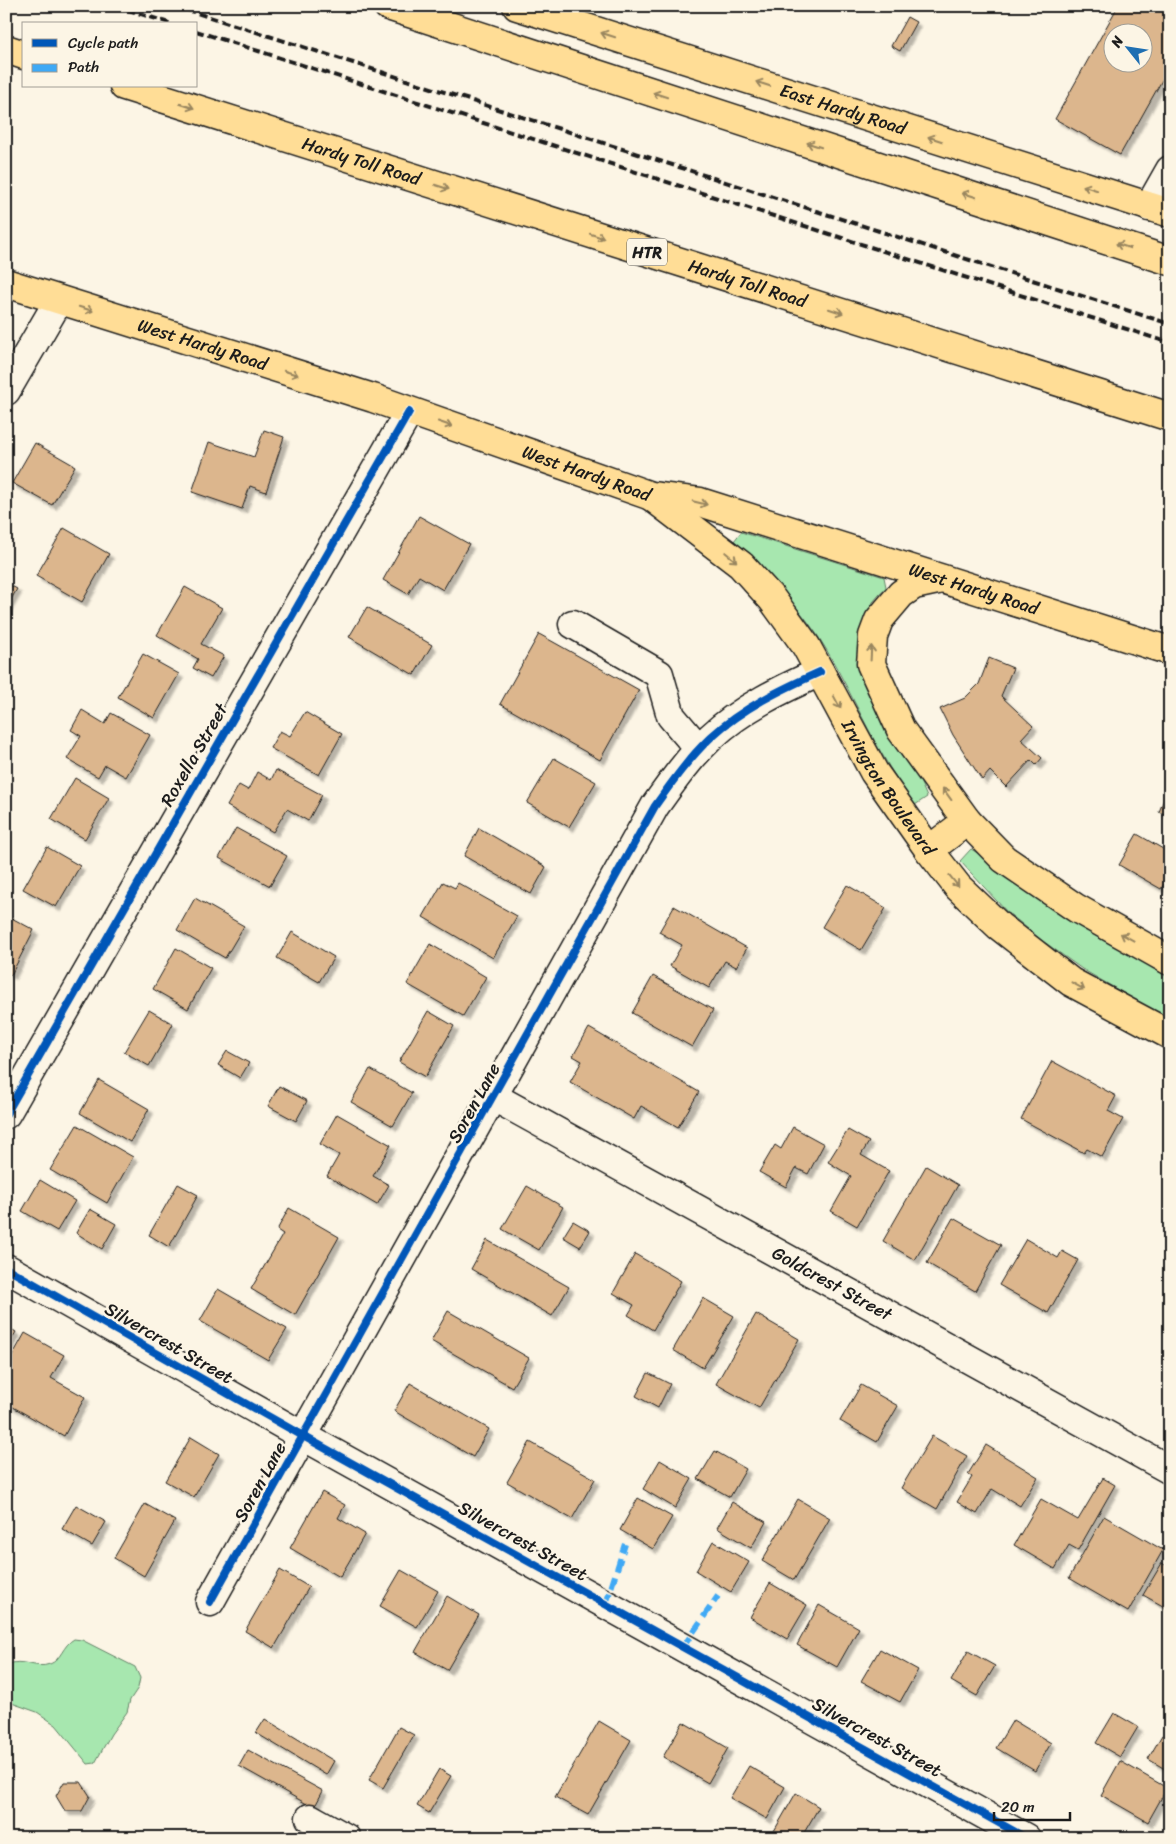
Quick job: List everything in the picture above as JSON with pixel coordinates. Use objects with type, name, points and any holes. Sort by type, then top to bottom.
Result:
[{"type":"main road","points":[[388,6],[1170,261]]},
{"type":"main road","name":"East Hardy Road","points":[[517,6],[1160,210]]},
{"type":"main road","points":[[6,49],[22,54]]},
{"type":"main road","name":"Hardy Toll Road","points":[[130,88],[1170,417]]},
{"type":"main road","name":"West Hardy Road","points":[[6,283],[372,398],[651,496],[700,502],[1170,651]]},
{"type":"main road","name":"Irvington Boulevard","points":[[651,496],[706,536],[747,572],[772,599],[806,646],[874,772],[929,850],[958,887],[999,926],[1071,982],[1170,1035]]},
{"type":"main road","points":[[942,579],[914,586],[889,606],[879,620],[873,636],[871,664],[901,730],[967,821],[1004,859],[1076,908],[1170,961]]},
{"type":"main road","points":[[929,850],[967,821]]},
{"type":"street","points":[[1160,210],[1170,170]]},
{"type":"street","points":[[6,391],[59,300]]},
{"type":"street","name":"Roxella Street","points":[[6,1114],[409,412]]},
{"type":"street","points":[[573,624],[658,674],[671,716],[699,749]]},
{"type":"street","name":"Soren Lane","points":[[210,1602],[655,806],[680,770],[712,736],[760,702],[820,672]]},
{"type":"street","name":"Goldcrest Street","points":[[494,1097],[1170,1470]]},
{"type":"street","name":"Silvercrest Street","points":[[6,1268],[303,1436],[1026,1838]]},
{"type":"street","points":[[310,1818],[346,1838]]},
{"type":"green space","points":[[741,532],[884,577],[886,587],[873,602],[865,620],[893,739],[919,779],[927,797],[915,805],[902,787],[878,748],[837,668],[817,634],[783,592],[734,541]]},
{"type":"green space","points":[[971,849],[989,860],[1055,911],[1170,978],[1170,1016],[1156,1012],[1082,969],[1007,912],[960,861]]},
{"type":"green space","points":[[74,1639],[82,1640],[135,1667],[140,1678],[138,1688],[130,1700],[127,1712],[111,1734],[95,1763],[88,1764],[56,1725],[37,1712],[6,1701],[7,1665],[18,1662],[39,1666],[50,1664],[57,1659]]},
{"type":"building","points":[[1118,6],[1156,6],[1170,14],[1170,66],[1120,155],[1055,119],[1104,31],[1104,72],[1154,72],[1154,22],[1109,22]]},
{"type":"building","points":[[907,17],[916,22],[900,51],[891,46]]},
{"type":"building","points":[[264,430],[284,437],[266,492],[250,486],[242,509],[192,492],[209,442],[254,457]]},
{"type":"building","points":[[35,443],[75,466],[52,505],[12,483]]},
{"type":"building","points":[[419,516],[469,544],[443,590],[419,576],[408,594],[383,580]]},
{"type":"building","points":[[64,528],[109,554],[82,602],[36,576]]},
{"type":"building","points":[[6,583],[17,589],[6,608]]},
{"type":"building","points":[[185,587],[222,608],[201,644],[224,656],[211,678],[193,668],[198,659],[157,635]]},
{"type":"building","points":[[367,607],[432,645],[414,675],[349,637]]},
{"type":"building","points":[[539,634],[639,690],[600,760],[500,704]]},
{"type":"building","points":[[143,654],[179,674],[154,718],[118,697]]},
{"type":"building","points":[[989,658],[1013,668],[1001,696],[1033,726],[1021,739],[1042,758],[1036,765],[1031,760],[1006,787],[990,771],[982,780],[953,735],[940,709],[965,698],[979,684]]},
{"type":"building","points":[[82,710],[105,724],[111,713],[150,735],[126,777],[105,765],[98,777],[67,759],[81,736],[71,730]]},
{"type":"building","points":[[305,712],[342,734],[319,775],[270,748],[280,731],[290,736]]},
{"type":"building","points":[[554,758],[596,782],[569,827],[527,803]]},
{"type":"building","points":[[276,770],[322,795],[308,821],[287,809],[273,832],[227,806],[239,785],[248,790],[257,772],[271,780]]},
{"type":"building","points":[[75,778],[109,798],[85,839],[51,819]]},
{"type":"building","points":[[1170,784],[1170,816],[1159,812]]},
{"type":"building","points":[[236,828],[287,856],[270,886],[219,858]]},
{"type":"building","points":[[479,828],[546,867],[531,894],[464,856]]},
{"type":"building","points":[[1137,834],[1170,853],[1170,874],[1161,889],[1119,865]]},
{"type":"building","points":[[47,847],[80,866],[56,907],[23,889]]},
{"type":"building","points":[[443,882],[455,888],[458,883],[517,916],[493,958],[423,917]]},
{"type":"building","points":[[847,885],[886,908],[861,950],[822,927]]},
{"type":"building","points":[[195,898],[244,926],[225,958],[177,930]]},
{"type":"building","points":[[674,906],[747,948],[736,967],[725,961],[709,988],[670,966],[682,945],[659,932]]},
{"type":"building","points":[[6,915],[34,930],[11,975],[6,972]]},
{"type":"building","points":[[292,932],[334,957],[319,982],[277,958]]},
{"type":"building","points":[[430,944],[486,977],[463,1016],[407,984]]},
{"type":"building","points":[[176,948],[211,968],[188,1009],[153,989]]},
{"type":"building","points":[[653,976],[713,1010],[692,1047],[632,1013]]},
{"type":"building","points":[[149,1010],[173,1024],[149,1066],[124,1052]]},
{"type":"building","points":[[428,1011],[454,1026],[425,1077],[399,1062]]},
{"type":"building","points":[[589,1028],[699,1092],[678,1127],[641,1106],[634,1119],[570,1082],[582,1061],[573,1056]]},
{"type":"building","points":[[227,1051],[249,1063],[240,1078],[218,1065]]},
{"type":"building","points":[[1052,1061],[1116,1096],[1108,1111],[1123,1119],[1102,1157],[1087,1149],[1084,1153],[1021,1119]]},
{"type":"building","points":[[370,1069],[412,1093],[393,1126],[351,1102]]},
{"type":"building","points":[[99,1080],[149,1109],[130,1142],[80,1113]]},
{"type":"building","points":[[279,1086],[307,1101],[296,1121],[268,1106]]},
{"type":"building","points":[[337,1114],[391,1145],[373,1176],[389,1185],[377,1205],[327,1176],[339,1155],[320,1144]]},
{"type":"building","points":[[77,1125],[133,1157],[107,1203],[50,1170]]},
{"type":"building","points":[[793,1127],[824,1144],[808,1174],[796,1168],[786,1187],[759,1172],[775,1145],[781,1149]]},
{"type":"building","points":[[848,1130],[869,1142],[861,1155],[889,1171],[857,1226],[831,1211],[851,1176],[828,1162]]},
{"type":"building","points":[[926,1166],[958,1185],[915,1260],[883,1241]]},
{"type":"building","points":[[40,1180],[75,1201],[57,1231],[22,1211]]},
{"type":"building","points":[[178,1184],[198,1195],[169,1247],[149,1235]]},
{"type":"building","points":[[527,1186],[563,1207],[539,1250],[502,1229]]},
{"type":"building","points":[[289,1208],[339,1237],[295,1315],[251,1289],[283,1234],[277,1230]]},
{"type":"building","points":[[90,1209],[116,1224],[102,1249],[76,1233]]},
{"type":"building","points":[[953,1218],[1001,1245],[975,1291],[927,1263]]},
{"type":"building","points":[[573,1221],[590,1231],[580,1247],[563,1237]]},
{"type":"building","points":[[1026,1239],[1058,1258],[1062,1251],[1078,1260],[1048,1313],[999,1285]]},
{"type":"building","points":[[487,1240],[569,1287],[552,1316],[471,1269]]},
{"type":"building","points":[[635,1254],[681,1281],[653,1330],[628,1315],[634,1305],[613,1293]]},
{"type":"building","points":[[218,1289],[287,1329],[268,1360],[200,1321]]},
{"type":"building","points":[[703,1298],[734,1316],[703,1368],[673,1350]]},
{"type":"building","points":[[448,1311],[529,1358],[512,1387],[431,1341]]},
{"type":"building","points":[[756,1314],[799,1339],[759,1408],[716,1384]]},
{"type":"building","points":[[6,1326],[16,1332],[6,1348]]},
{"type":"building","points":[[25,1333],[64,1355],[51,1378],[85,1397],[64,1436],[6,1403],[6,1367]]},
{"type":"building","points":[[648,1373],[670,1384],[658,1408],[636,1396]]},
{"type":"building","points":[[410,1383],[489,1429],[473,1457],[394,1411]]},
{"type":"building","points":[[861,1385],[898,1406],[877,1442],[840,1421]]},
{"type":"building","points":[[932,1436],[967,1456],[937,1509],[901,1488]]},
{"type":"building","points":[[191,1437],[219,1454],[194,1497],[165,1481]]},
{"type":"building","points":[[530,1442],[595,1479],[572,1519],[507,1482]]},
{"type":"building","points":[[986,1445],[1038,1477],[1020,1506],[992,1489],[977,1514],[957,1502],[972,1477],[968,1474]]},
{"type":"building","points":[[715,1451],[746,1469],[730,1497],[698,1479]]},
{"type":"building","points":[[660,1460],[692,1479],[675,1508],[643,1489]]},
{"type":"building","points":[[1103,1478],[1115,1485],[1078,1550],[1069,1545],[1055,1569],[1014,1545],[1041,1499],[1078,1520]]},
{"type":"building","points":[[322,1492],[345,1505],[338,1518],[365,1534],[340,1577],[290,1548]]},
{"type":"building","points":[[638,1498],[672,1517],[653,1549],[620,1530]]},
{"type":"building","points":[[798,1499],[830,1518],[794,1580],[762,1561]]},
{"type":"building","points":[[732,1502],[766,1522],[751,1548],[717,1528]]},
{"type":"building","points":[[145,1504],[175,1521],[144,1576],[114,1558]]},
{"type":"building","points":[[76,1505],[106,1522],[92,1546],[62,1529]]},
{"type":"building","points":[[1104,1516],[1163,1550],[1128,1612],[1069,1578]]},
{"type":"building","points":[[713,1541],[749,1562],[731,1592],[696,1571]]},
{"type":"building","points":[[1162,1563],[1170,1568],[1170,1610],[1143,1595]]},
{"type":"building","points":[[280,1570],[309,1587],[274,1648],[245,1631]]},
{"type":"building","points":[[401,1570],[438,1591],[417,1627],[380,1606]]},
{"type":"building","points":[[770,1583],[807,1605],[787,1639],[750,1617]]},
{"type":"building","points":[[447,1596],[479,1615],[447,1670],[415,1652]]},
{"type":"building","points":[[819,1605],[859,1628],[837,1667],[797,1645]]},
{"type":"building","points":[[880,1649],[918,1670],[900,1702],[861,1681]]},
{"type":"building","points":[[968,1651],[995,1666],[977,1696],[951,1681]]},
{"type":"building","points":[[1114,1713],[1138,1727],[1120,1757],[1096,1743]]},
{"type":"building","points":[[265,1719],[334,1761],[326,1775],[256,1733]]},
{"type":"building","points":[[1013,1720],[1051,1743],[1035,1771],[996,1748]]},
{"type":"building","points":[[599,1721],[631,1740],[588,1815],[555,1797]]},
{"type":"building","points":[[683,1722],[728,1748],[708,1783],[663,1757]]},
{"type":"building","points":[[399,1727],[414,1735],[383,1788],[369,1780]]},
{"type":"building","points":[[1162,1735],[1170,1739],[1170,1772],[1148,1759]]},
{"type":"building","points":[[248,1750],[323,1791],[314,1808],[239,1766]]},
{"type":"building","points":[[1120,1761],[1167,1788],[1148,1822],[1101,1795]]},
{"type":"building","points":[[749,1766],[785,1787],[767,1819],[730,1798]]},
{"type":"building","points":[[439,1769],[451,1776],[429,1813],[417,1806]]},
{"type":"building","points":[[64,1782],[81,1782],[90,1796],[82,1811],[65,1811],[56,1796]]},
{"type":"building","points":[[796,1793],[819,1807],[801,1838],[785,1838],[774,1831]]},
{"type":"railway","points":[[116,6],[166,22]]},
{"type":"railway","points":[[175,6],[1170,324]]},
{"type":"railway","points":[[198,32],[1170,343]]},
{"type":"marked path","points":[[606,1604],[625,1544]]},
{"type":"marked path","points":[[683,1647],[718,1596]]},
{"type":"cycle path","points":[[6,1114],[409,412]]},
{"type":"cycle path","points":[[210,1602],[655,806],[688,762],[723,727],[763,700],[820,672]]},
{"type":"cycle path","points":[[6,1268],[303,1436],[1026,1838]]}]
